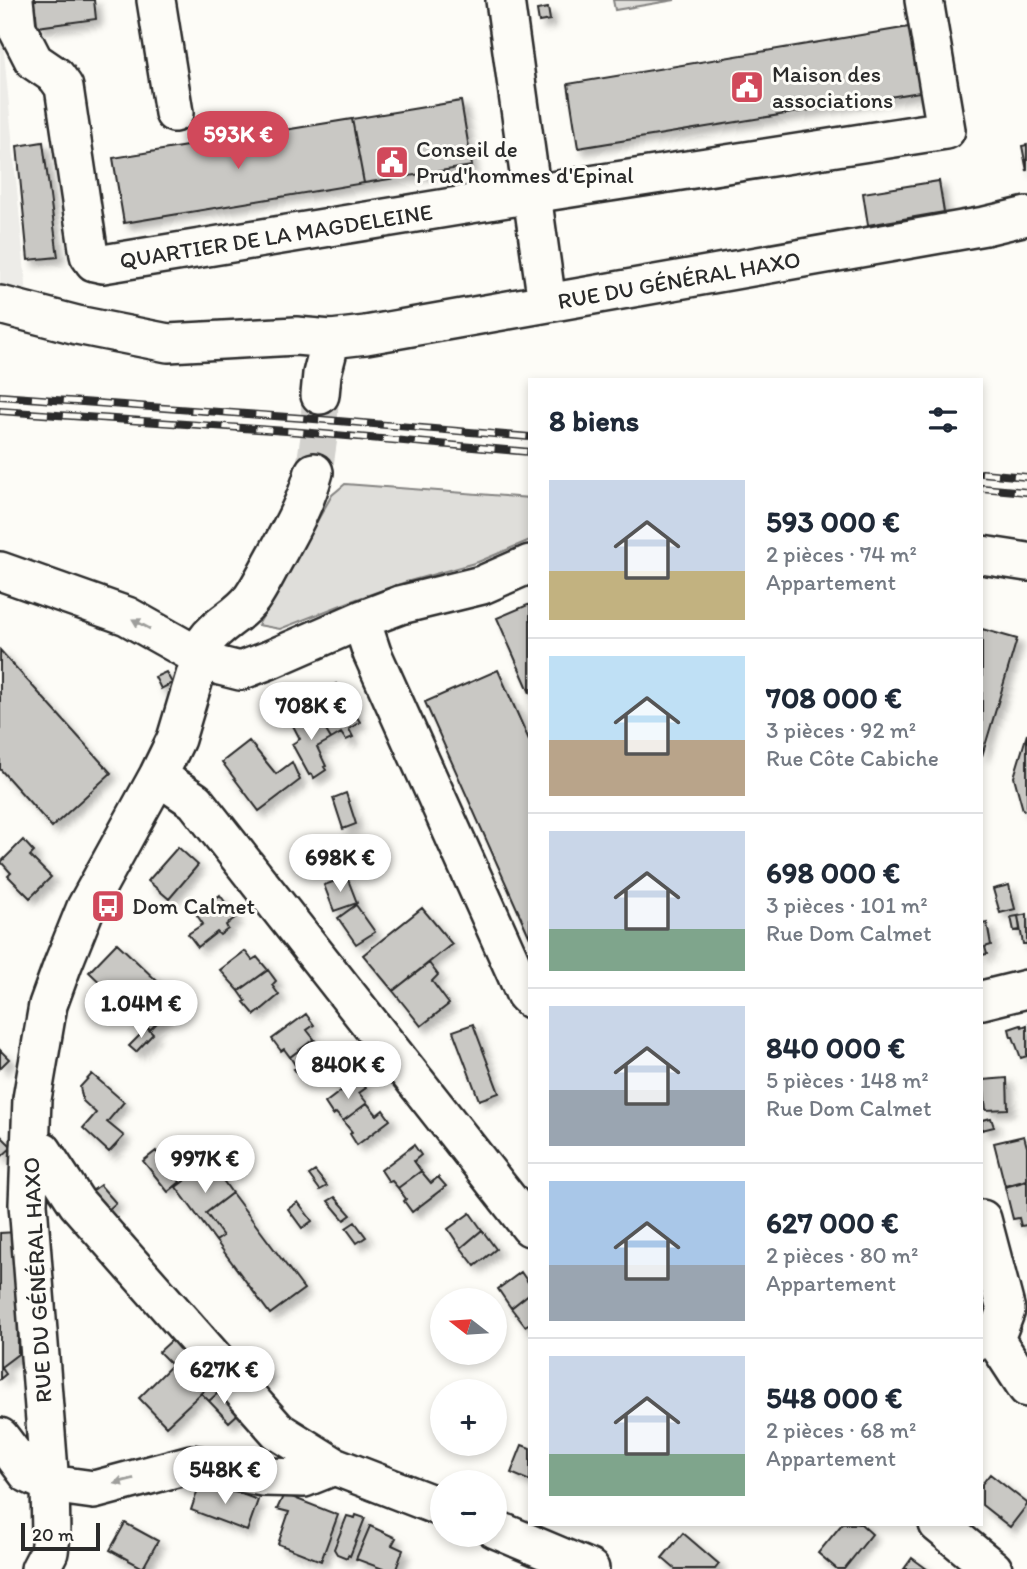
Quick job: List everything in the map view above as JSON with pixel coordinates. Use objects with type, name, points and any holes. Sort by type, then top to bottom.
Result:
[{"type":"street","name":"QUARTIER DE LA MAGDELEINE","points":[[14,0],[18,28],[34,61],[56,76],[64,88],[89,255],[94,262],[103,264],[946,130],[924,0]]},
{"type":"street","points":[[156,0],[174,113]]},
{"type":"street","points":[[505,0],[547,303]]},
{"type":"street","name":"RUE DU GÉNÉRAL HAXO","points":[[0,305],[77,325],[168,343],[296,336],[331,339],[985,226],[1027,216]]},
{"type":"street","points":[[320,395],[331,339]]},
{"type":"street","name":"RUE DU GÉNÉRAL HAXO","points":[[40,1569],[49,1552],[51,1536],[50,1484],[28,1204],[20,1165],[48,1005],[86,907],[176,738],[205,642],[212,631],[237,614],[252,598],[299,515],[314,472]]},
{"type":"street","points":[[983,555],[1027,562]]},
{"type":"street","points":[[0,571],[127,616],[200,657],[240,671],[400,605],[482,585],[528,565]]},
{"type":"street","points":[[363,619],[372,653],[528,997]]},
{"type":"street","points":[[158,776],[195,801],[528,1224]]},
{"type":"street","points":[[983,1000],[1027,989]]},
{"type":"street","points":[[20,1165],[43,1151],[77,1203],[278,1431],[334,1466],[430,1503]]},
{"type":"street","points":[[983,1223],[1006,1311],[988,1339],[1027,1388]]},
{"type":"street","points":[[0,1437],[27,1474],[50,1484],[94,1490],[191,1464],[263,1477],[304,1478],[334,1466]]},
{"type":"street","points":[[940,1526],[993,1569]]},
{"type":"street","points":[[507,1535],[590,1569]]},
{"type":"shaded area","points":[[613,0],[675,0],[615,10]]},
{"type":"shaded area","points":[[0,10],[30,327],[0,325]]},
{"type":"shaded area","points":[[345,484],[528,498],[528,541],[478,562],[406,582],[280,629],[258,625],[332,495]]},
{"type":"building","points":[[27,0],[94,0],[96,19],[37,27],[36,14],[29,14]]},
{"type":"building","points":[[548,8],[550,20],[539,22],[537,10]]},
{"type":"building","name":"Maison des associations","points":[[915,26],[926,91],[578,148],[568,84]]},
{"type":"building","points":[[461,101],[472,166],[364,183],[352,119]]},
{"type":"building","points":[[352,119],[364,183],[124,223],[113,158]]},
{"type":"building","points":[[43,142],[58,257],[28,260],[17,146]]},
{"type":"building","points":[[1027,145],[1027,171],[1022,146]]},
{"type":"building","points":[[939,181],[944,212],[868,225],[863,193]]},
{"type":"building","points":[[528,605],[528,688],[497,618]]},
{"type":"building","points":[[983,629],[1017,639],[983,753]]},
{"type":"building","points":[[0,650],[111,773],[52,827],[0,769]]},
{"type":"building","points":[[498,670],[528,738],[528,934],[425,702]]},
{"type":"building","points":[[166,672],[172,683],[161,689],[155,677]]},
{"type":"building","points":[[336,684],[360,722],[349,729],[353,737],[346,740],[341,733],[331,739],[313,709],[331,699],[326,691]]},
{"type":"building","points":[[313,709],[331,739],[317,747],[326,770],[314,778],[312,774],[309,775],[292,744],[300,739],[291,722]]},
{"type":"building","points":[[1027,734],[1027,811],[1023,810],[1014,777]]},
{"type":"building","points":[[249,741],[276,774],[292,762],[300,780],[259,811],[222,762]]},
{"type":"building","points":[[346,793],[356,824],[343,829],[333,798]]},
{"type":"building","points":[[23,840],[34,852],[30,856],[51,877],[30,898],[8,876],[11,873],[1,862]]},
{"type":"building","points":[[178,847],[198,865],[169,899],[148,881]]},
{"type":"building","points":[[347,877],[357,903],[334,911],[324,885]]},
{"type":"building","points":[[1009,885],[1015,909],[1000,913],[993,889]]},
{"type":"building","points":[[220,895],[236,917],[226,925],[228,929],[220,935],[217,932],[198,947],[188,934],[203,924],[196,914]]},
{"type":"building","points":[[356,905],[375,932],[356,944],[338,918]]},
{"type":"building","points":[[422,908],[452,944],[393,991],[363,955]]},
{"type":"building","points":[[1027,914],[1027,944],[1023,944],[1018,916]]},
{"type":"building","points":[[1018,916],[1020,930],[1014,931],[1011,917]]},
{"type":"building","points":[[987,923],[991,945],[985,947],[987,954],[983,955],[983,924]]},
{"type":"building","points":[[117,943],[178,1001],[150,1030],[89,972]]},
{"type":"building","points":[[245,951],[252,960],[257,957],[268,970],[239,991],[220,970]]},
{"type":"building","points":[[429,963],[438,975],[432,981],[449,1004],[421,1026],[393,991]]},
{"type":"building","points":[[268,970],[276,981],[272,985],[279,995],[255,1015],[239,991]]},
{"type":"building","points":[[306,1014],[314,1025],[307,1030],[314,1039],[290,1057],[284,1049],[281,1051],[272,1039]]},
{"type":"building","points":[[473,1024],[499,1093],[479,1100],[453,1031]]},
{"type":"building","points":[[1027,1025],[1027,1056],[1021,1058],[1009,1029]]},
{"type":"building","points":[[147,1028],[153,1034],[136,1052],[129,1046]]},
{"type":"building","points":[[314,1039],[323,1051],[329,1046],[337,1055],[303,1081],[294,1069],[297,1068],[290,1057]]},
{"type":"building","points":[[0,1050],[9,1059],[0,1068]]},
{"type":"building","points":[[92,1074],[124,1102],[107,1122],[124,1136],[109,1152],[83,1128],[96,1113],[83,1101],[80,1087]]},
{"type":"building","points":[[358,1078],[366,1088],[359,1093],[367,1103],[343,1121],[336,1113],[333,1115],[325,1103]]},
{"type":"building","points":[[1007,1078],[1008,1109],[986,1110],[983,1080]]},
{"type":"building","points":[[367,1103],[377,1115],[383,1110],[390,1120],[357,1145],[350,1134],[352,1132],[343,1121]]},
{"type":"building","points":[[991,1118],[994,1127],[983,1130],[983,1120]]},
{"type":"building","points":[[0,1135],[12,1147],[0,1158]]},
{"type":"building","points":[[1024,1136],[1027,1147],[1027,1180],[1005,1186],[994,1143]]},
{"type":"building","points":[[414,1145],[421,1155],[414,1161],[421,1171],[398,1188],[392,1181],[389,1182],[381,1170]]},
{"type":"building","points":[[156,1151],[180,1182],[168,1192],[143,1161]]},
{"type":"building","points":[[210,1162],[232,1193],[206,1213],[223,1236],[216,1241],[176,1187]]},
{"type":"building","points":[[315,1171],[327,1186],[320,1190],[309,1175]]},
{"type":"building","points":[[421,1171],[431,1183],[438,1177],[446,1186],[412,1212],[398,1188]]},
{"type":"building","points":[[1027,1181],[1027,1225],[1021,1226],[1019,1218],[1013,1219],[1005,1187]]},
{"type":"building","points":[[100,1185],[116,1203],[108,1210],[92,1191]]},
{"type":"building","points":[[232,1193],[304,1289],[270,1314],[216,1241],[223,1236],[206,1213]]},
{"type":"building","points":[[335,1197],[351,1215],[344,1220],[328,1201]]},
{"type":"building","points":[[298,1202],[312,1221],[302,1228],[288,1209]]},
{"type":"building","points":[[470,1213],[482,1230],[461,1248],[448,1229]]},
{"type":"building","points":[[355,1222],[366,1237],[357,1243],[346,1228]]},
{"type":"building","points":[[482,1230],[496,1249],[475,1266],[461,1248]]},
{"type":"building","points":[[17,1232],[18,1354],[1,1367],[6,1374],[0,1379],[0,1233]]},
{"type":"building","points":[[521,1272],[528,1282],[528,1295],[511,1308],[508,1304],[508,1288],[499,1288]]},
{"type":"building","points":[[528,1295],[528,1324],[525,1326],[511,1308]]},
{"type":"building","points":[[172,1340],[212,1383],[166,1426],[139,1398],[172,1365],[159,1352]]},
{"type":"building","points":[[262,1366],[270,1374],[264,1380],[256,1371]]},
{"type":"building","points":[[212,1383],[220,1391],[209,1401],[201,1393]]},
{"type":"building","points":[[220,1391],[240,1412],[229,1422],[209,1401]]},
{"type":"building","points":[[522,1445],[528,1447],[528,1480],[511,1473]]},
{"type":"building","points":[[990,1474],[1027,1503],[1010,1527],[983,1506],[983,1483]]},
{"type":"building","points":[[200,1483],[213,1488],[214,1484],[258,1500],[247,1531],[191,1510]]},
{"type":"building","points":[[284,1494],[338,1515],[321,1561],[278,1544],[289,1512],[277,1509]]},
{"type":"building","points":[[356,1515],[365,1518],[347,1558],[337,1554],[334,1549],[347,1516],[355,1518]]},
{"type":"building","points":[[125,1523],[158,1541],[143,1568],[110,1550]]},
{"type":"building","points":[[370,1526],[396,1538],[392,1545],[403,1550],[396,1569],[383,1569],[356,1559]]},
{"type":"building","points":[[840,1526],[863,1526],[872,1534],[844,1569],[837,1569],[818,1553]]},
{"type":"building","points":[[683,1533],[719,1564],[715,1569],[675,1569],[662,1558]]},
{"type":"building","points":[[912,1558],[927,1569],[904,1569]]},
{"type":"tunnel","points":[[314,472],[319,437],[320,395]]},
{"type":"railway","points":[[0,396],[528,437]]},
{"type":"railway","points":[[0,411],[301,432],[528,452]]},
{"type":"railway","points":[[983,473],[1027,477]]},
{"type":"railway","points":[[983,488],[1027,492]]},
{"type":"place","name":"Maison des associations","points":[[747,87]]},
{"type":"place","name":"Conseil de Prud'hommes d'Epinal","points":[[392,162]]},
{"type":"place","name":"Dom Calmet","points":[[108,906]]}]
